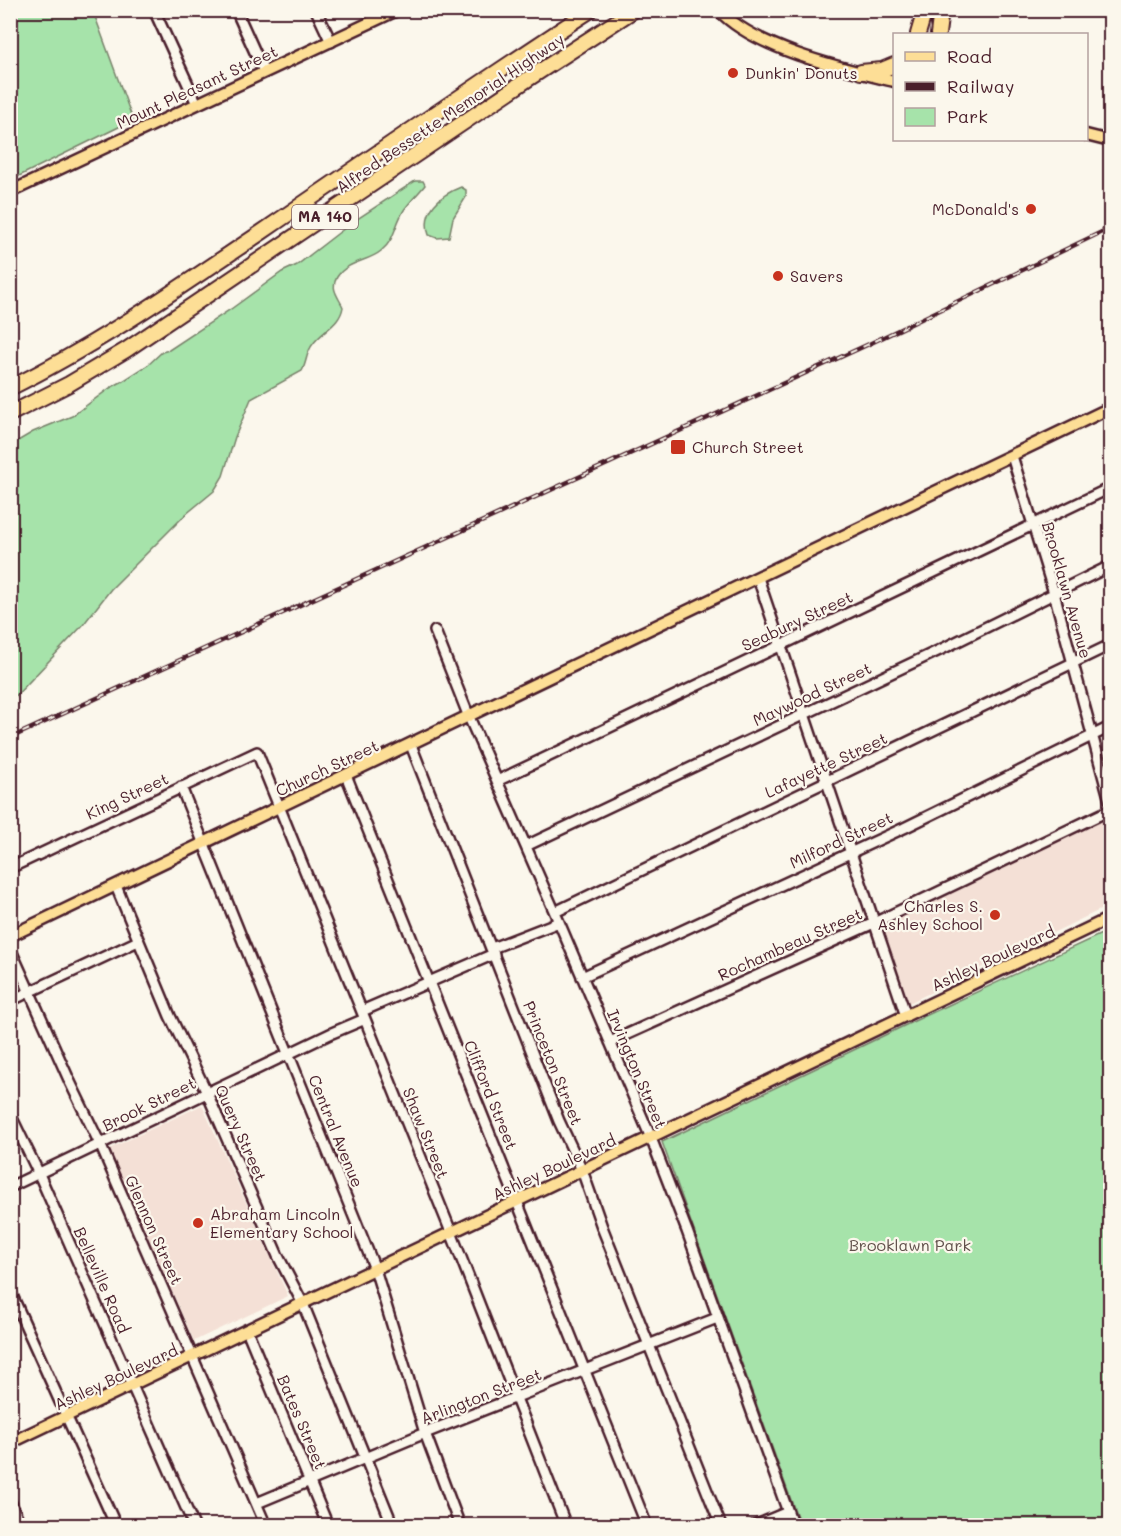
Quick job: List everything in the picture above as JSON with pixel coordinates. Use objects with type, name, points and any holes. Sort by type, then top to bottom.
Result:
[{"type":"highway","name":"Alfred Bessette Memorial Highway","points":[[10,388],[78,352],[157,303],[591,10]]},
{"type":"highway","name":"Alfred Bessette Memorial Highway","points":[[10,414],[88,374],[145,338],[634,10]]},
{"type":"highway","points":[[918,33],[925,10]]},
{"type":"highway","points":[[938,33],[941,10]]},
{"type":"highway","points":[[861,72],[882,70],[893,65]]},
{"type":"main road","name":"Mount Pleasant Street","points":[[10,192],[397,10]]},
{"type":"main road","points":[[719,10],[735,24],[776,46],[893,81]]},
{"type":"main road","points":[[1088,136],[1110,141]]},
{"type":"main road","name":"Church Street","points":[[10,936],[1110,408]]},
{"type":"main road","name":"Ashley Boulevard","points":[[10,1443],[1110,918]]},
{"type":"street","points":[[154,10],[197,104]]},
{"type":"street","points":[[236,10],[264,72]]},
{"type":"street","points":[[316,10],[331,42]]},
{"type":"street","name":"Brooklawn Avenue","points":[[1012,456],[1054,593],[1110,801]]},
{"type":"street","name":"Seabury Street","points":[[497,781],[1110,488]]},
{"type":"street","name":"Maywood Street","points":[[526,846],[1110,566]]},
{"type":"street","points":[[758,578],[906,1016]]},
{"type":"street","name":"Irvington Street","points":[[435,631],[469,717],[651,1138],[687,1231],[793,1526]]},
{"type":"street","name":"Lafayette Street","points":[[555,912],[1110,645]]},
{"type":"street","name":"Milford Street","points":[[582,977],[850,853],[1110,727]]},
{"type":"street","name":"Princeton Street","points":[[411,745],[559,1121],[582,1170],[605,1237],[721,1526]]},
{"type":"street","name":"King Street","points":[[10,868],[257,752]]},
{"type":"street","name":"Shaw Street","points":[[257,752],[451,1232],[566,1526]]},
{"type":"street","name":"Clifford Street","points":[[346,775],[647,1526]]},
{"type":"street","name":"Central Avenue","points":[[181,787],[375,1269],[425,1433],[460,1526]]},
{"type":"street","name":"Rochambeau Street","points":[[610,1042],[874,923],[1110,810]]},
{"type":"street","name":"Query Street","points":[[116,886],[170,1016],[207,1093],[278,1256],[303,1304],[393,1526]]},
{"type":"street","name":"Brook Street","points":[[10,1187],[289,1055],[429,981],[559,922]]},
{"type":"street","points":[[10,1001],[138,941]]},
{"type":"street","name":"Glennon Street","points":[[10,948],[100,1144],[266,1526]]},
{"type":"street","name":"Belleville Road","points":[[10,1114],[39,1174],[194,1526]]},
{"type":"street","points":[[10,1291],[116,1526]]},
{"type":"street","name":"Arlington Street","points":[[257,1503],[425,1433],[717,1318]]},
{"type":"street","name":"Bates Street","points":[[248,1330],[328,1526]]},
{"type":"street","points":[[10,1501],[21,1526]]},
{"type":"street","points":[[754,1526],[788,1512]]},
{"type":"shaded area","name":"Charles S. Ashley School","points":[[1108,815],[1110,822],[1110,905],[909,1003],[881,924]]},
{"type":"shaded area","name":"Abraham Lincoln Elementary School","points":[[202,1105],[288,1296],[194,1341],[109,1149]]},
{"type":"green space","points":[[11,10],[93,11],[133,120],[11,180]]},
{"type":"green space","points":[[415,181],[423,181],[425,185],[404,210],[386,247],[376,255],[346,268],[337,277],[334,285],[343,307],[341,313],[335,323],[311,347],[302,371],[251,399],[235,437],[223,476],[214,491],[185,515],[111,589],[83,625],[11,701],[11,445],[33,432],[72,416],[110,388],[148,365],[162,352],[169,350],[231,309],[282,272],[297,265],[354,221]]},
{"type":"green space","points":[[461,187],[466,190],[466,197],[453,218],[449,237],[437,238],[429,235],[428,218],[434,205]]},
{"type":"green space","name":"Brooklawn Park","points":[[1110,930],[1110,1525],[800,1525],[662,1142]]},
{"type":"railway","points":[[10,738],[869,344],[1110,228]]},
{"type":"place","name":"Dunkin' Donuts","points":[[733,73]]},
{"type":"place","name":"McDonald's","points":[[1031,209]]},
{"type":"place","name":"Savers","points":[[778,276]]},
{"type":"place","name":"Church Street","points":[[678,447]]},
{"type":"place","name":"Charles S. Ashley School","points":[[995,915]]},
{"type":"place","name":"Abraham Lincoln Elementary School","points":[[198,1223]]}]
